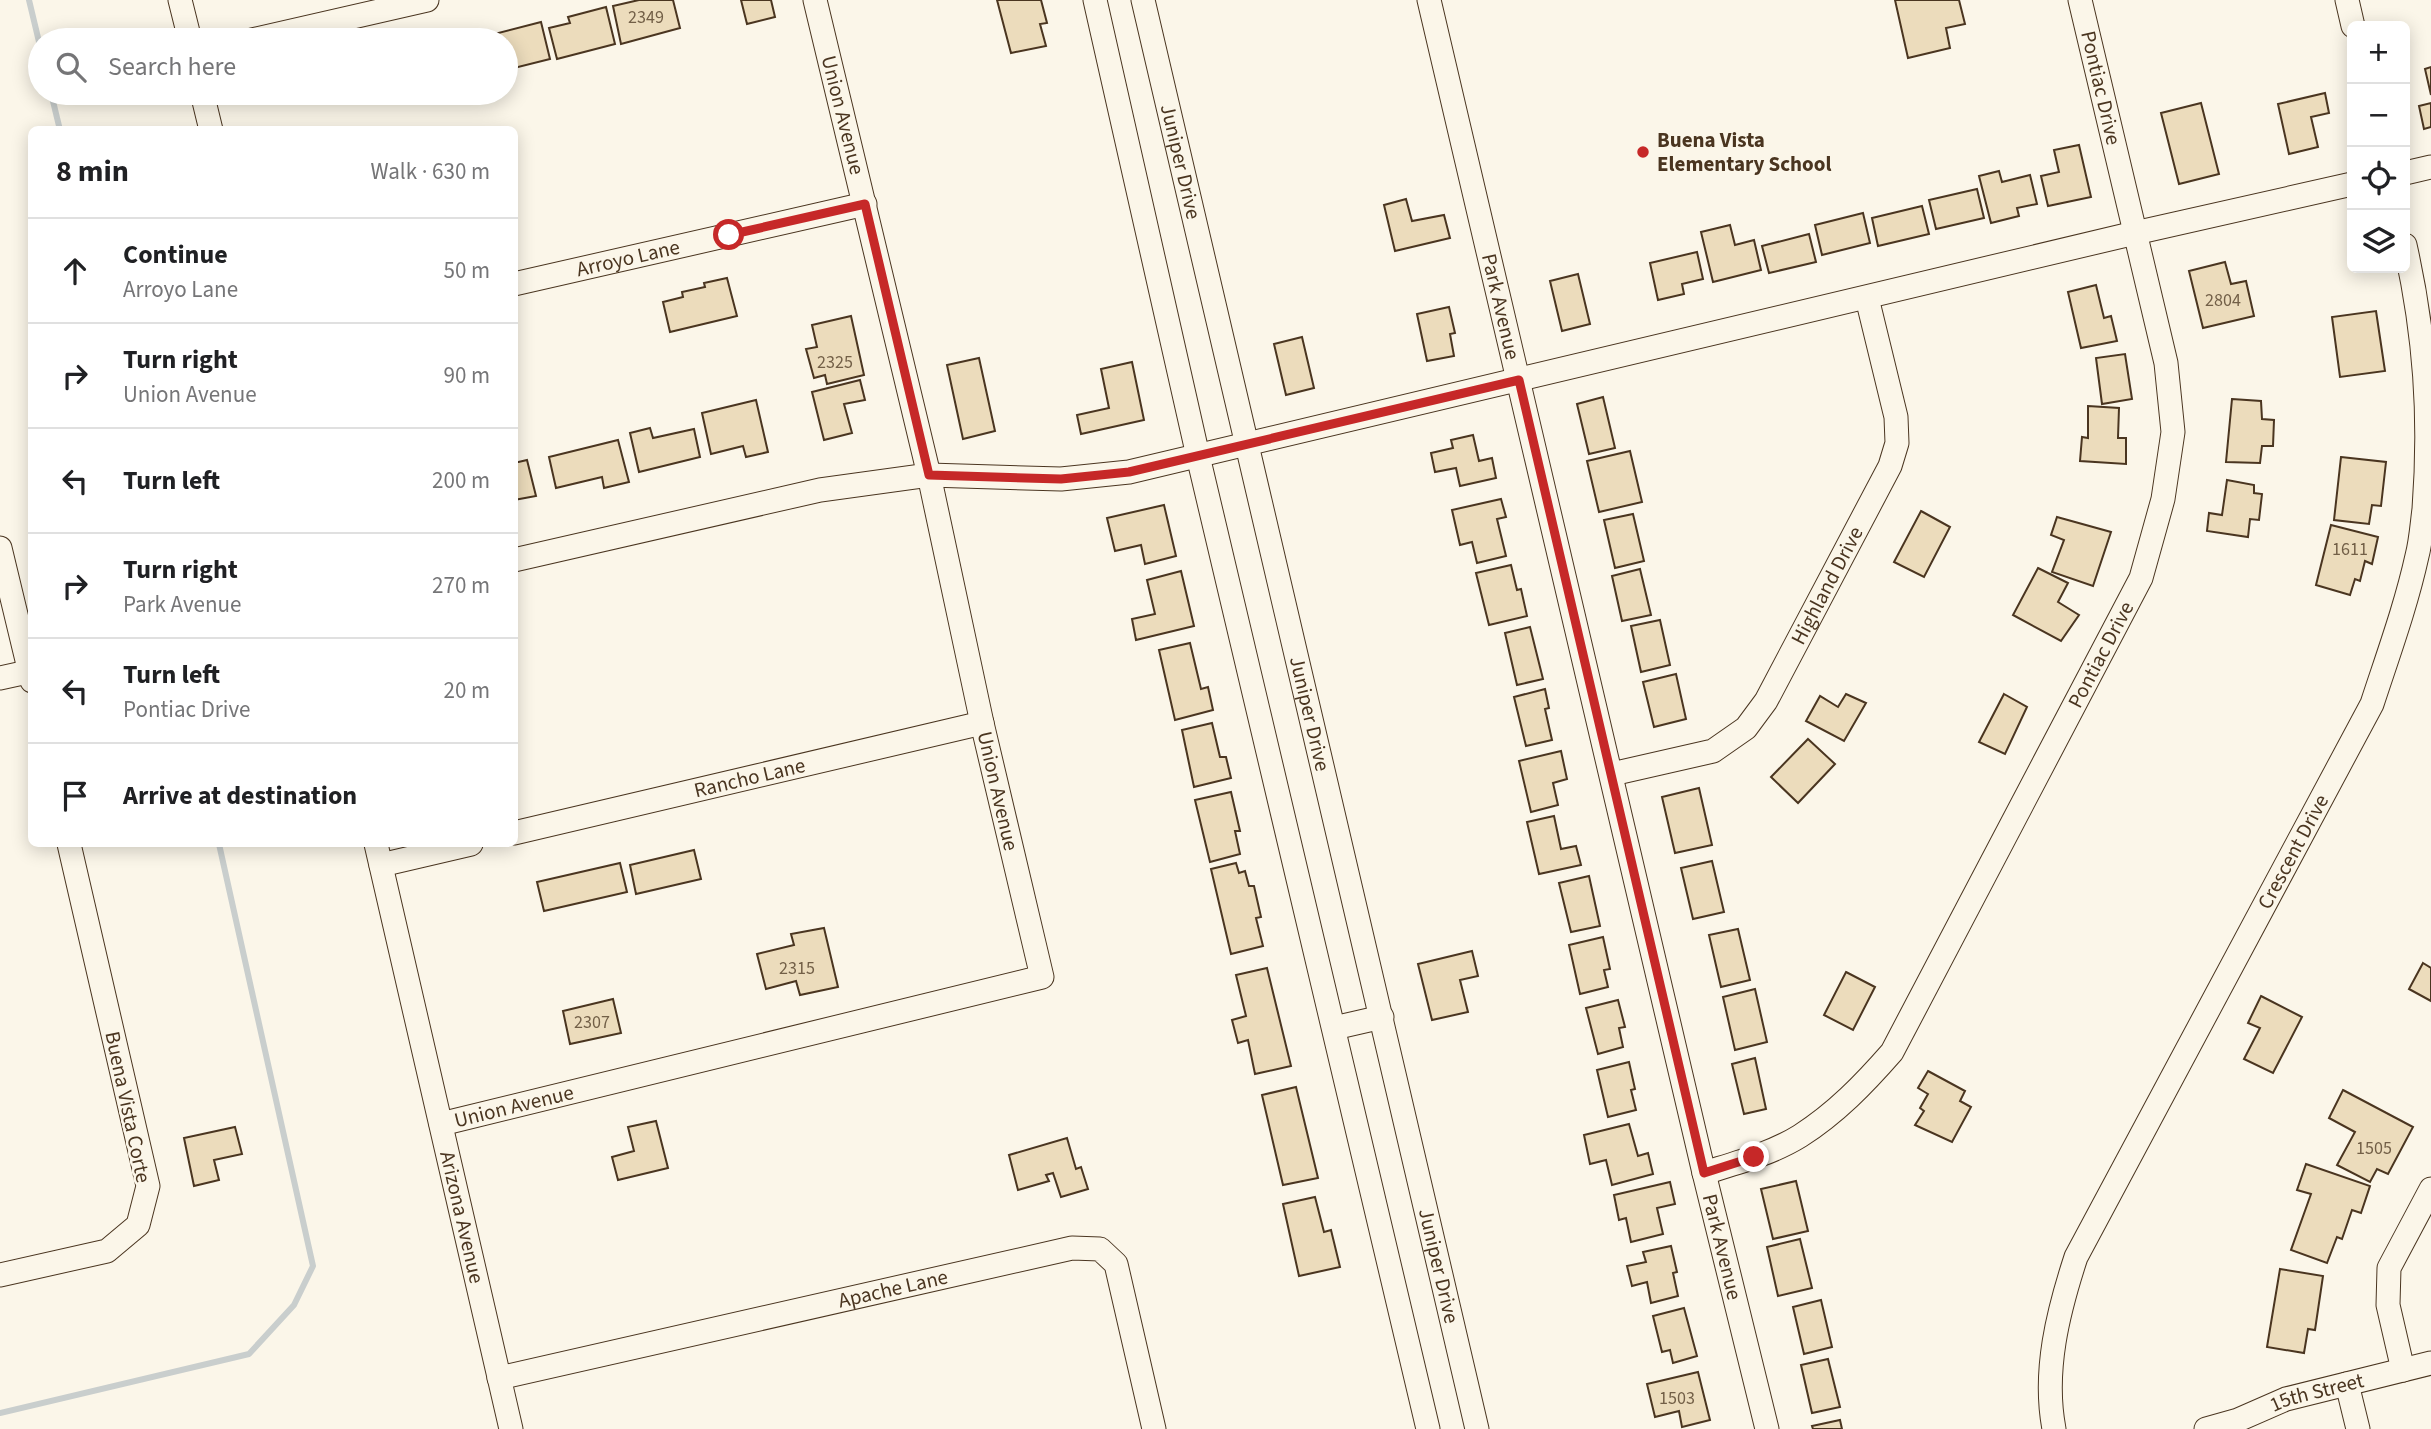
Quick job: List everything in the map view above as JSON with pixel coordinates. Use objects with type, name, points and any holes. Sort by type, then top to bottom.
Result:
[{"type":"street","points":[[180,0],[187,28]]},
{"type":"street","points":[[304,28],[427,0]]},
{"type":"street","name":"Union Avenue","points":[[441,1124],[1042,978],[982,723],[929,475],[816,0]]},
{"type":"street","points":[[1096,0],[1198,456],[1428,1429]]},
{"type":"street","name":"Juniper Drive","points":[[1143,0],[1476,1429]]},
{"type":"street","name":"Park Avenue","points":[[1429,0],[1704,1173],[1767,1429]]},
{"type":"street","name":"Pontiac Drive","points":[[1704,1173],[1754,1157],[1798,1137],[1832,1114],[1892,1052],[2141,578],[2164,499],[2173,432],[2166,363],[2080,0]]},
{"type":"street","points":[[2347,0],[2352,21]]},
{"type":"street","points":[[205,105],[210,126]]},
{"type":"street","points":[[2410,172],[2431,167]]},
{"type":"street","points":[[518,559],[820,489],[929,475],[1061,479],[1129,472],[2347,185]]},
{"type":"street","name":"Arroyo Lane","points":[[518,283],[865,204]]},
{"type":"street","name":"Crescent Drive","points":[[2054,1429],[2049,1405],[2053,1343],[2063,1296],[2076,1257],[2372,704],[2398,627],[2418,554],[2428,472],[2428,387],[2417,299],[2410,268]]},
{"type":"street","name":"Highland Drive","points":[[1612,774],[1713,751],[1746,728],[1773,689],[1890,466],[1897,443],[1896,416],[1867,298]]},
{"type":"street","points":[[0,548],[28,663]]},
{"type":"street","points":[[0,678],[28,675]]},
{"type":"street","name":"Rancho Lane","points":[[518,832],[982,723]]},
{"type":"street","name":"Buena Vista Corte","points":[[0,1275],[107,1251],[138,1225],[148,1186],[70,847]]},
{"type":"street","points":[[378,854],[443,847]]},
{"type":"street","name":"Arizona Avenue","points":[[378,854],[511,1429]]},
{"type":"street","points":[[1334,1028],[1382,1017]]},
{"type":"street","points":[[2403,1370],[2388,1305],[2389,1268],[2431,1189]]},
{"type":"street","name":"Apache Lane","points":[[499,1378],[1072,1248],[1100,1249],[1116,1264],[1154,1429]]},
{"type":"street","name":"15th Street","points":[[2206,1429],[2238,1420],[2286,1399],[2431,1363]]},
{"type":"street","points":[[2347,1384],[2358,1429]]},
{"type":"building","points":[[639,0],[673,0],[680,28],[621,44],[613,6]]},
{"type":"building","points":[[741,0],[771,0],[775,17],[747,24]]},
{"type":"building","points":[[997,0],[1041,0],[1047,23],[1040,24],[1046,46],[1011,53]]},
{"type":"building","points":[[1895,0],[1959,0],[1965,24],[1946,28],[1950,48],[1908,58]]},
{"type":"building","points":[[606,7],[615,44],[557,59],[549,28],[570,23],[568,17]]},
{"type":"building","points":[[541,22],[550,59],[518,67],[518,28]]},
{"type":"building","points":[[2431,67],[2431,95],[2425,69]]},
{"type":"building","points":[[2325,93],[2329,113],[2311,117],[2318,147],[2289,154],[2278,104]]},
{"type":"building","points":[[2201,103],[2219,174],[2179,184],[2161,113]]},
{"type":"building","points":[[2431,103],[2431,127],[2424,129],[2419,106]]},
{"type":"building","points":[[2079,145],[2091,197],[2048,206],[2041,176],[2059,172],[2054,150]]},
{"type":"building","points":[[1999,171],[2002,182],[2030,175],[2037,204],[2017,208],[2019,216],[1991,223],[1979,176]]},
{"type":"building","points":[[1977,189],[1984,218],[1936,229],[1929,200]]},
{"type":"building","points":[[1406,199],[1412,221],[1444,215],[1450,238],[1395,251],[1384,205]]},
{"type":"building","points":[[1922,206],[1929,234],[1878,246],[1872,218]]},
{"type":"building","points":[[1863,213],[1870,243],[1822,255],[1815,225]]},
{"type":"building","points":[[1730,225],[1735,245],[1754,240],[1761,270],[1713,282],[1701,232]]},
{"type":"building","points":[[1809,234],[1816,262],[1769,273],[1762,246]]},
{"type":"building","points":[[1697,252],[1703,279],[1682,284],[1684,294],[1658,300],[1650,263]]},
{"type":"building","points":[[2225,262],[2231,284],[2246,281],[2254,316],[2203,328],[2189,271]]},
{"type":"building","points":[[1578,274],[1590,324],[1562,331],[1550,281]]},
{"type":"building","points":[[727,278],[737,316],[670,332],[663,302],[683,297],[682,292],[705,287],[704,283]]},
{"type":"building","points":[[2096,285],[2104,318],[2111,316],[2117,341],[2081,348],[2068,292]]},
{"type":"building","points":[[1449,307],[1455,333],[1450,334],[1454,356],[1427,361],[1417,314]]},
{"type":"building","points":[[2376,311],[2385,371],[2340,377],[2332,317]]},
{"type":"building","points":[[851,316],[864,375],[827,384],[825,375],[814,378],[806,349],[817,347],[812,325]]},
{"type":"building","points":[[1302,337],[1314,388],[1286,395],[1274,344]]},
{"type":"building","points":[[2125,354],[2132,399],[2102,404],[2096,358]]},
{"type":"building","points":[[979,358],[995,431],[963,439],[947,365]]},
{"type":"building","points":[[1132,362],[1144,420],[1081,434],[1077,415],[1109,408],[1101,369]]},
{"type":"building","points":[[860,380],[865,400],[844,404],[852,433],[824,440],[812,392]]},
{"type":"building","points":[[1603,397],[1615,448],[1589,454],[1577,404]]},
{"type":"building","points":[[2232,399],[2261,401],[2262,419],[2274,420],[2273,446],[2262,446],[2260,463],[2226,462]]},
{"type":"building","points":[[756,400],[768,452],[746,457],[743,446],[711,454],[702,413]]},
{"type":"building","points":[[2088,406],[2119,408],[2118,438],[2126,438],[2126,464],[2080,461],[2082,437],[2088,438]]},
{"type":"building","points":[[650,428],[653,438],[694,429],[700,457],[639,472],[630,433]]},
{"type":"building","points":[[1473,435],[1479,461],[1492,458],[1496,478],[1460,486],[1456,468],[1435,472],[1431,453],[1453,448],[1451,440]]},
{"type":"building","points":[[618,440],[629,482],[604,488],[602,477],[556,488],[549,457]]},
{"type":"building","points":[[1630,451],[1642,502],[1599,512],[1587,461]]},
{"type":"building","points":[[2341,457],[2386,462],[2381,506],[2372,505],[2369,524],[2334,520]]},
{"type":"building","points":[[527,460],[536,496],[518,499],[518,462]]},
{"type":"building","points":[[2227,480],[2254,485],[2254,493],[2262,494],[2259,520],[2250,519],[2248,537],[2207,531],[2209,513],[2222,515]]},
{"type":"building","points":[[1501,499],[1506,517],[1497,519],[1506,556],[1477,563],[1472,542],[1460,545],[1452,510]]},
{"type":"building","points":[[1164,505],[1176,556],[1145,564],[1141,545],[1115,551],[1107,518]]},
{"type":"building","points":[[1921,511],[1950,527],[1924,577],[1894,562]]},
{"type":"building","points":[[1633,514],[1644,561],[1615,568],[1604,520]]},
{"type":"building","points":[[2057,517],[2111,532],[2093,586],[2052,572],[2064,540],[2051,535]]},
{"type":"building","points":[[2331,525],[2378,537],[2372,564],[2365,561],[2360,581],[2355,579],[2350,595],[2316,585]]},
{"type":"building","points":[[1511,565],[1517,590],[1521,589],[1527,616],[1489,625],[1476,573]]},
{"type":"building","points":[[2038,568],[2068,583],[2058,602],[2079,615],[2061,641],[2013,615]]},
{"type":"building","points":[[1640,569],[1651,615],[1622,621],[1612,576]]},
{"type":"building","points":[[1181,571],[1194,626],[1136,640],[1132,619],[1155,614],[1147,580]]},
{"type":"building","points":[[1660,620],[1670,665],[1641,672],[1631,626]]},
{"type":"building","points":[[1530,627],[1543,679],[1517,685],[1505,633]]},
{"type":"building","points":[[1190,643],[1201,689],[1208,687],[1213,710],[1175,720],[1159,650]]},
{"type":"building","points":[[1676,674],[1686,719],[1654,727],[1643,682]]},
{"type":"building","points":[[1545,689],[1549,708],[1545,709],[1552,740],[1526,746],[1514,697]]},
{"type":"building","points":[[1846,694],[1866,703],[1844,741],[1806,721],[1820,696],[1838,707]]},
{"type":"building","points":[[2004,694],[2027,707],[2005,754],[1979,742]]},
{"type":"building","points":[[1212,723],[1220,757],[1226,757],[1231,778],[1194,787],[1182,730]]},
{"type":"building","points":[[1808,739],[1835,764],[1798,803],[1771,777]]},
{"type":"building","points":[[1561,751],[1567,779],[1553,783],[1558,805],[1531,812],[1519,761]]},
{"type":"building","points":[[1699,788],[1712,845],[1675,853],[1662,797]]},
{"type":"building","points":[[1231,792],[1240,831],[1235,831],[1240,854],[1210,862],[1195,800]]},
{"type":"building","points":[[1554,816],[1561,849],[1576,846],[1581,865],[1539,874],[1527,822]]},
{"type":"building","points":[[694,850],[701,879],[636,894],[630,865]]},
{"type":"building","points":[[1712,861],[1724,912],[1693,919],[1681,868]]},
{"type":"building","points":[[620,863],[627,892],[544,911],[537,882]]},
{"type":"building","points":[[1236,863],[1239,873],[1245,871],[1249,886],[1254,886],[1261,917],[1256,918],[1263,946],[1231,954],[1211,869]]},
{"type":"building","points":[[1589,876],[1600,926],[1571,932],[1559,883]]},
{"type":"building","points":[[824,928],[838,987],[800,995],[796,981],[766,989],[757,954],[794,945],[791,934]]},
{"type":"building","points":[[1738,929],[1750,980],[1721,987],[1709,935]]},
{"type":"building","points":[[1603,937],[1610,969],[1604,970],[1608,987],[1580,994],[1569,945]]},
{"type":"building","points":[[1472,951],[1478,976],[1460,980],[1468,1012],[1432,1020],[1418,964]]},
{"type":"building","points":[[2423,963],[2431,968],[2431,1001],[2409,989]]},
{"type":"building","points":[[1267,968],[1291,1066],[1255,1074],[1248,1040],[1238,1043],[1232,1020],[1246,1016],[1236,975]]},
{"type":"building","points":[[1846,972],[1875,987],[1853,1030],[1824,1015]]},
{"type":"building","points":[[1755,989],[1767,1042],[1735,1050],[1723,997]]},
{"type":"building","points":[[2261,996],[2302,1017],[2273,1073],[2244,1059],[2260,1028],[2248,1023]]},
{"type":"building","points":[[613,999],[621,1033],[570,1044],[563,1011]]},
{"type":"building","points":[[1618,1000],[1625,1027],[1619,1028],[1623,1047],[1598,1054],[1586,1008]]},
{"type":"building","points":[[1755,1058],[1766,1109],[1744,1114],[1732,1064]]},
{"type":"building","points":[[1629,1062],[1636,1110],[1608,1117],[1597,1070]]},
{"type":"building","points":[[1928,1071],[1965,1091],[1960,1101],[1971,1107],[1952,1142],[1915,1125],[1924,1111],[1920,1108],[1928,1094],[1918,1088]]},
{"type":"building","points":[[1296,1087],[1318,1178],[1283,1185],[1262,1095]]},
{"type":"building","points":[[2343,1090],[2413,1127],[2388,1174],[2377,1169],[2370,1182],[2337,1165],[2355,1132],[2329,1118]]},
{"type":"building","points":[[656,1121],[668,1168],[618,1180],[612,1157],[634,1151],[628,1127]]},
{"type":"building","points":[[1629,1124],[1638,1156],[1648,1153],[1653,1174],[1612,1185],[1606,1160],[1590,1164],[1584,1135]]},
{"type":"building","points":[[235,1127],[242,1154],[214,1160],[219,1180],[194,1186],[184,1138]]},
{"type":"building","points":[[1067,1138],[1076,1169],[1081,1167],[1088,1189],[1061,1197],[1053,1173],[1046,1175],[1049,1181],[1018,1190],[1009,1155]]},
{"type":"building","points":[[2306,1164],[2370,1186],[2361,1213],[2352,1210],[2342,1239],[2337,1237],[2327,1263],[2291,1250],[2311,1194],[2297,1190]]},
{"type":"building","points":[[1796,1181],[1808,1231],[1773,1239],[1761,1189]]},
{"type":"building","points":[[1670,1182],[1675,1204],[1657,1208],[1663,1234],[1631,1242],[1626,1218],[1619,1220],[1614,1195]]},
{"type":"building","points":[[1315,1197],[1324,1232],[1331,1230],[1340,1267],[1299,1276],[1283,1204]]},
{"type":"building","points":[[1800,1239],[1812,1288],[1778,1296],[1767,1247]]},
{"type":"building","points":[[1671,1246],[1677,1272],[1673,1273],[1678,1296],[1651,1303],[1647,1282],[1632,1286],[1627,1266],[1646,1262],[1643,1252]]},
{"type":"building","points":[[2280,1269],[2323,1276],[2315,1330],[2308,1329],[2304,1353],[2267,1347]]},
{"type":"building","points":[[1821,1300],[1832,1347],[1804,1354],[1793,1307]]},
{"type":"building","points":[[1684,1308],[1697,1356],[1673,1363],[1670,1350],[1662,1352],[1653,1316]]},
{"type":"building","points":[[1828,1359],[1840,1407],[1812,1413],[1801,1365]]},
{"type":"building","points":[[1698,1372],[1710,1420],[1682,1427],[1679,1411],[1655,1417],[1647,1384]]},
{"type":"building","points":[[1840,1420],[1842,1429],[1813,1429],[1812,1426]]},
{"type":"waterway","points":[[29,0],[36,28]]},
{"type":"waterway","points":[[54,105],[59,126]]},
{"type":"waterway","points":[[0,1413],[249,1354],[294,1305],[313,1266],[220,847]]},
{"type":"place","name":"Buena Vista Elementary School","points":[[1643,152]]},
{"type":"route","points":[[729,235],[865,204],[929,475],[1061,479],[1129,472],[1519,380],[1704,1173],[1754,1157]]}]
